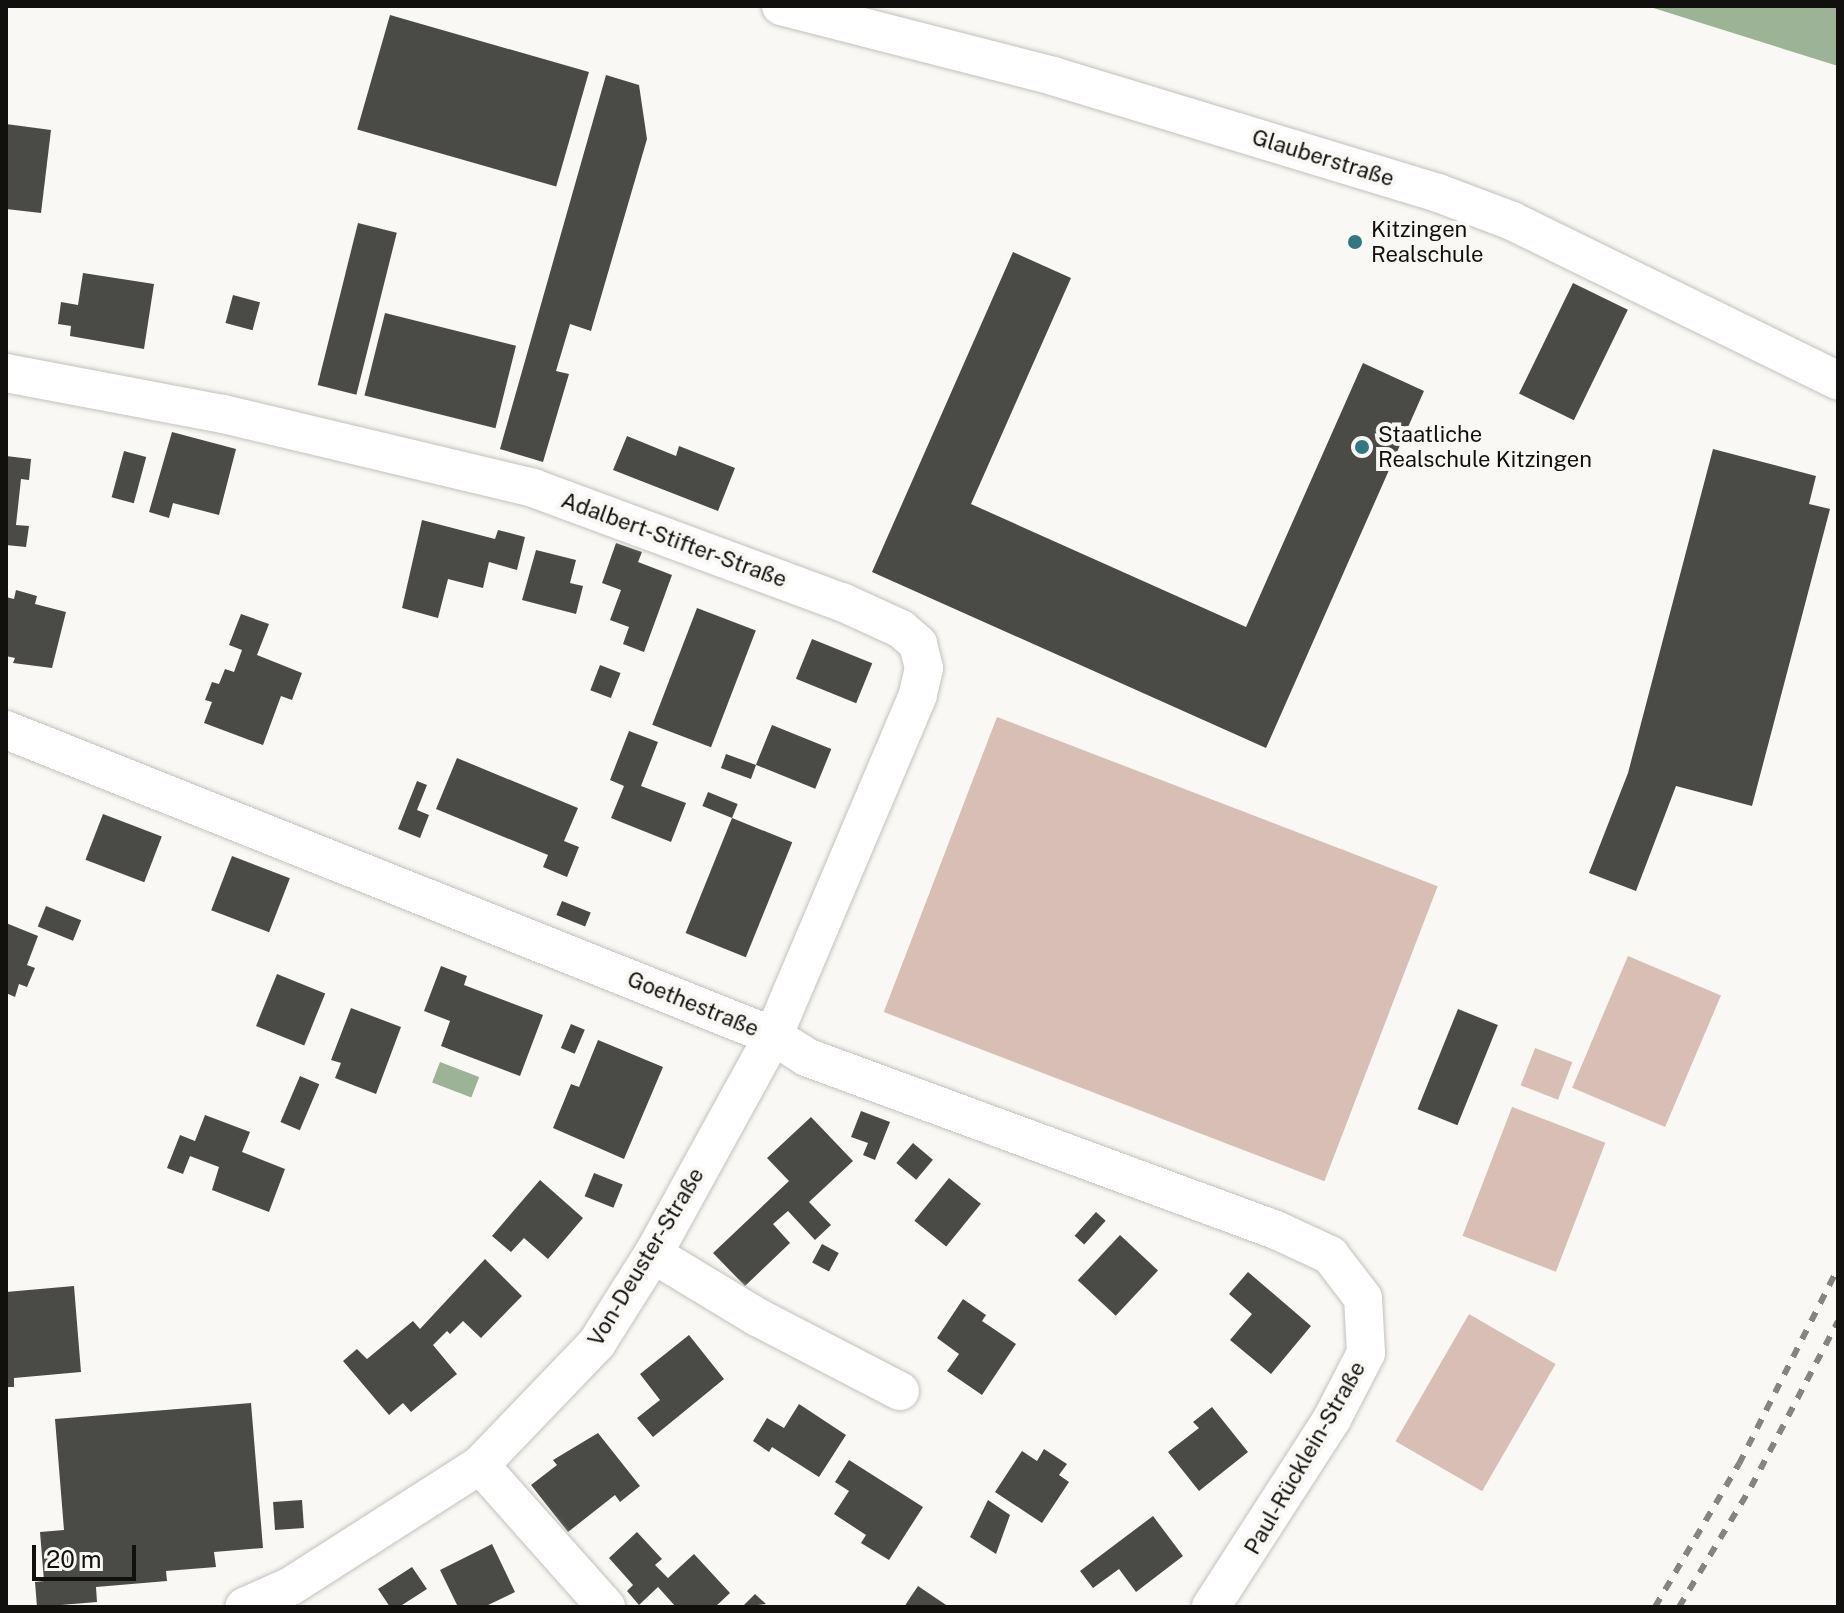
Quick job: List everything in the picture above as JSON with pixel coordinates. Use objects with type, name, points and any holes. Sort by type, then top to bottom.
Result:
[{"type":"street","name":"Glauberstraße","points":[[781,6],[1053,76],[1438,193],[1512,221],[1838,381]]},
{"type":"street","name":"Adalbert-Stifter-Straße","points":[[6,373],[223,414],[533,488],[842,602],[901,629],[918,644],[924,668],[918,695],[773,1036]]},
{"type":"street","name":"Goethestraße","points":[[6,730],[773,1036],[806,1057],[1276,1230],[1330,1255],[1363,1298]]},
{"type":"street","name":"Von-Deuster-Straße","points":[[244,1607],[296,1596],[480,1465],[597,1343],[653,1254],[773,1036]]},
{"type":"street","points":[[653,1254],[757,1317],[900,1391]]},
{"type":"street","name":"Paul-Rücklein-Straße","points":[[1211,1607],[1332,1419],[1366,1353],[1363,1298]]},
{"type":"street","points":[[480,1465],[606,1607]]},
{"type":"shaded area","points":[[1647,6],[1838,6],[1838,66]]},
{"type":"shaded area","points":[[997,717],[1438,886],[1324,1181],[884,1012]]},
{"type":"shaded area","points":[[1628,956],[1721,995],[1665,1127],[1572,1088]]},
{"type":"shaded area","points":[[1535,1048],[1572,1062],[1558,1100],[1521,1085]]},
{"type":"shaded area","points":[[440,1062],[479,1077],[471,1098],[432,1083]]},
{"type":"shaded area","points":[[1512,1107],[1605,1143],[1556,1272],[1463,1236]]},
{"type":"shaded area","points":[[1469,1314],[1556,1364],[1482,1491],[1396,1441]]},
{"type":"building","points":[[390,15],[589,72],[556,186],[357,129]]},
{"type":"building","points":[[606,75],[639,85],[647,139],[591,331],[570,324],[556,371],[569,374],[543,462],[500,449]]},
{"type":"building","points":[[6,124],[51,130],[41,213],[6,209]]},
{"type":"building","points":[[358,223],[397,233],[356,395],[318,385]]},
{"type":"building","name":"Staatliche Realschule Kitzingen","points":[[1013,252],[1071,278],[971,504],[1246,627],[1363,363],[1424,391],[1266,748],[872,572]]},
{"type":"building","points":[[83,273],[154,284],[144,349],[70,336],[71,326],[58,324],[61,302],[78,305]]},
{"type":"building","points":[[1573,283],[1628,310],[1574,420],[1519,394]]},
{"type":"building","points":[[233,295],[260,302],[253,330],[225,323]]},
{"type":"building","points":[[385,313],[516,346],[495,428],[364,395]]},
{"type":"building","points":[[172,432],[236,449],[219,515],[173,503],[169,518],[149,512]]},
{"type":"building","points":[[627,436],[676,456],[679,446],[735,468],[718,511],[613,470]]},
{"type":"building","points":[[1713,449],[1816,476],[1809,504],[1830,509],[1752,806],[1676,786],[1636,891],[1589,873],[1628,773]]},
{"type":"building","points":[[124,451],[146,457],[134,503],[112,497]]},
{"type":"building","points":[[6,456],[31,459],[29,480],[21,479],[16,525],[29,526],[26,547],[6,545]]},
{"type":"building","points":[[422,520],[495,539],[498,530],[525,537],[517,570],[489,562],[483,588],[448,579],[438,618],[402,608]]},
{"type":"building","points":[[616,543],[642,552],[638,562],[672,575],[644,652],[623,644],[629,627],[610,620],[621,590],[602,583]]},
{"type":"building","points":[[536,550],[576,560],[570,583],[583,586],[576,614],[522,600]]},
{"type":"building","points":[[16,590],[37,596],[35,604],[66,612],[52,668],[13,663],[15,658],[6,656],[6,597],[14,599]]},
{"type":"building","points":[[697,608],[756,631],[711,747],[652,725]]},
{"type":"building","points":[[241,614],[269,624],[257,655],[302,673],[292,700],[281,696],[263,745],[204,723],[212,702],[205,700],[212,682],[219,684],[225,669],[234,672],[242,650],[229,645]]},
{"type":"building","points":[[812,639],[872,663],[856,703],[796,679]]},
{"type":"building","points":[[600,665],[621,673],[611,698],[590,690]]},
{"type":"building","points":[[772,725],[831,749],[815,789],[756,765]]},
{"type":"building","points":[[629,731],[658,742],[641,786],[686,803],[671,842],[611,818],[624,786],[610,780]]},
{"type":"building","points":[[726,754],[756,765],[751,779],[721,768]]},
{"type":"building","points":[[457,758],[578,808],[564,841],[579,847],[567,877],[543,867],[548,855],[436,809]]},
{"type":"building","points":[[417,781],[427,785],[417,810],[429,815],[420,838],[398,829]]},
{"type":"building","points":[[708,792],[738,804],[732,818],[702,806]]},
{"type":"building","points":[[103,814],[162,837],[144,882],[85,860]]},
{"type":"building","points":[[732,818],[792,842],[746,957],[686,933]]},
{"type":"building","points":[[232,856],[290,878],[269,932],[211,910]]},
{"type":"building","points":[[562,901],[591,913],[585,927],[556,915]]},
{"type":"building","points":[[46,906],[81,920],[73,941],[38,926]]},
{"type":"building","points":[[6,923],[38,936],[27,965],[35,968],[27,987],[19,984],[15,997],[6,993]]},
{"type":"building","points":[[441,966],[467,976],[464,985],[543,1015],[520,1076],[441,1046],[450,1021],[424,1011]]},
{"type":"building","points":[[277,974],[325,993],[304,1045],[256,1026]]},
{"type":"building","points":[[351,1008],[401,1027],[376,1094],[335,1078],[341,1063],[331,1060]]},
{"type":"building","points":[[1458,1009],[1498,1025],[1457,1125],[1418,1109]]},
{"type":"building","points":[[571,1024],[585,1030],[575,1054],[561,1048]]},
{"type":"building","points":[[598,1040],[663,1067],[624,1159],[553,1128],[571,1084],[579,1087]]},
{"type":"building","points":[[300,1076],[319,1084],[300,1130],[280,1122]]},
{"type":"building","points":[[861,1111],[890,1122],[875,1160],[863,1155],[868,1143],[851,1137]]},
{"type":"building","points":[[205,1115],[250,1132],[242,1152],[285,1169],[269,1212],[212,1190],[219,1167],[190,1156],[183,1174],[167,1168],[180,1135],[195,1141]]},
{"type":"building","points":[[811,1117],[853,1161],[809,1202],[831,1225],[815,1240],[788,1211],[773,1224],[790,1243],[745,1286],[713,1253],[789,1181],[767,1158]]},
{"type":"building","points":[[913,1143],[933,1160],[916,1180],[896,1163]]},
{"type":"building","points":[[594,1173],[623,1185],[613,1208],[585,1196]]},
{"type":"building","points":[[949,1178],[981,1204],[946,1247],[914,1221]]},
{"type":"building","points":[[540,1180],[583,1218],[548,1259],[524,1238],[511,1252],[492,1236]]},
{"type":"building","points":[[1096,1212],[1106,1221],[1084,1244],[1075,1236]]},
{"type":"building","points":[[1120,1235],[1158,1270],[1116,1316],[1078,1280]]},
{"type":"building","points":[[822,1244],[839,1253],[829,1271],[812,1263]]},
{"type":"building","points":[[485,1259],[522,1296],[481,1338],[463,1321],[450,1334],[447,1331],[433,1345],[457,1374],[411,1412],[403,1403],[389,1415],[343,1361],[357,1349],[367,1359],[413,1321],[420,1329]]},
{"type":"building","points":[[1248,1272],[1311,1326],[1271,1374],[1230,1340],[1252,1314],[1229,1294]]},
{"type":"building","points":[[74,1286],[81,1372],[14,1378],[14,1387],[6,1387],[6,1292]]},
{"type":"building","points":[[963,1299],[986,1315],[982,1321],[1016,1344],[982,1395],[947,1371],[959,1354],[937,1338]]},
{"type":"building","points":[[689,1335],[724,1379],[653,1437],[637,1418],[660,1400],[640,1374]]},
{"type":"building","points":[[251,1403],[263,1548],[214,1552],[216,1567],[166,1571],[167,1581],[96,1587],[97,1602],[37,1607],[35,1582],[44,1581],[40,1532],[64,1530],[55,1419]]},
{"type":"building","points":[[799,1404],[846,1435],[819,1477],[772,1447],[769,1452],[753,1441],[767,1418],[784,1428]]},
{"type":"building","points":[[1212,1407],[1248,1452],[1199,1491],[1168,1452],[1199,1428],[1193,1422]]},
{"type":"building","points":[[598,1433],[640,1486],[620,1502],[615,1495],[568,1532],[531,1485],[557,1465],[553,1460]]},
{"type":"building","points":[[1044,1449],[1067,1464],[1059,1475],[1069,1482],[1042,1523],[995,1492],[1022,1451],[1037,1461]]},
{"type":"building","points":[[849,1460],[923,1507],[889,1560],[861,1543],[866,1535],[834,1514],[849,1491],[835,1482]]},
{"type":"building","points":[[302,1500],[304,1528],[275,1530],[273,1502]]},
{"type":"building","points":[[988,1500],[1010,1515],[996,1554],[970,1537]]},
{"type":"building","points":[[1153,1516],[1183,1556],[1136,1592],[1119,1569],[1093,1588],[1080,1571]]},
{"type":"building","points":[[637,1532],[662,1559],[655,1565],[668,1578],[694,1554],[730,1593],[715,1607],[676,1607],[658,1587],[639,1605],[627,1591],[633,1585],[609,1558]]},
{"type":"building","points":[[492,1544],[515,1592],[484,1607],[458,1607],[440,1570]]},
{"type":"building","points":[[412,1567],[427,1589],[399,1607],[390,1607],[378,1589]]},
{"type":"building","points":[[918,1586],[949,1607],[904,1607]]},
{"type":"building","points":[[755,1594],[766,1604],[742,1607]]},
{"type":"railway","points":[[1655,1607],[1739,1464],[1838,1268]]},
{"type":"railway","points":[[1679,1607],[1751,1487],[1838,1321]]},
{"type":"place","name":"Kitzingen Realschule","points":[[1355,242]]},
{"type":"place","name":"Staatliche Realschule Kitzingen","points":[[1362,447]]}]
